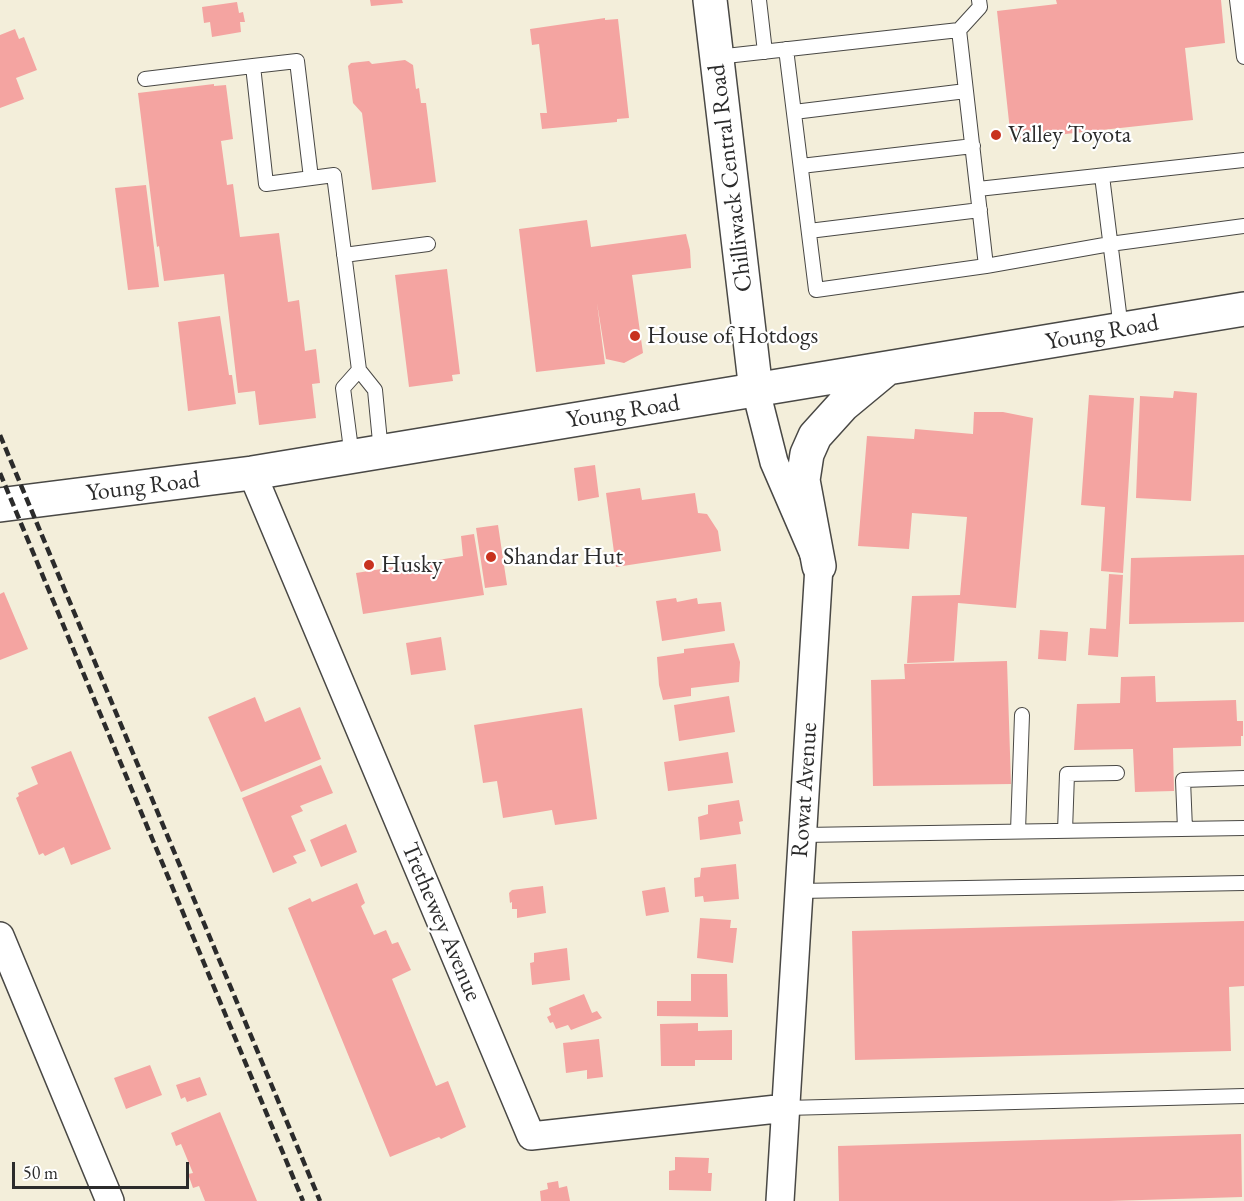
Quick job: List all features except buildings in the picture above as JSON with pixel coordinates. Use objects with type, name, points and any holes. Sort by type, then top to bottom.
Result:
[{"type":"main road","name":"Chilliwack Central Road","points":[[710,0],[756,391]]},
{"type":"main road","name":"Young Road","points":[[0,505],[252,473],[1244,309]]},
{"type":"main road","points":[[819,566],[803,480],[807,454],[815,436],[843,405],[884,370]]},
{"type":"street","name":"Rowat Avenue","points":[[756,391],[774,462],[819,566],[780,1201]]},
{"type":"street","name":"Trethewey Avenue","points":[[252,473],[531,1136],[786,1108]]},
{"type":"street","points":[[0,936],[110,1201]]},
{"type":"lane","points":[[759,0],[765,52]]},
{"type":"lane","points":[[717,57],[959,30],[980,7],[980,0]]},
{"type":"lane","points":[[1237,0],[1244,57]]},
{"type":"lane","points":[[959,30],[986,266]]},
{"type":"lane","points":[[786,49],[816,290],[986,266],[1110,244],[1244,226]]},
{"type":"lane","points":[[145,79],[297,61],[311,178]]},
{"type":"lane","points":[[253,66],[266,184],[334,175],[359,370],[375,390],[366,455]]},
{"type":"lane","points":[[794,112],[966,92]]},
{"type":"lane","points":[[801,166],[973,146]]},
{"type":"lane","points":[[978,189],[1244,160]]},
{"type":"lane","points":[[1102,176],[1121,329]]},
{"type":"lane","points":[[809,231],[980,210]]},
{"type":"lane","points":[[344,255],[428,244]]},
{"type":"lane","points":[[359,370],[343,388],[366,455]]},
{"type":"lane","points":[[1018,831],[1022,715]]},
{"type":"lane","points":[[1065,831],[1067,774],[1117,773]]},
{"type":"lane","points":[[1185,829],[1183,780],[1244,778]]},
{"type":"lane","points":[[803,835],[1244,828]]},
{"type":"lane","points":[[799,891],[1244,883]]},
{"type":"lane","points":[[786,1108],[1244,1095]]},
{"type":"railway","points":[[0,435],[320,1201]]},
{"type":"railway","points":[[0,473],[303,1201]]},
{"type":"place","name":"Valley Toyota","points":[[996,135]]},
{"type":"place","name":"House of Hotdogs","points":[[635,336]]},
{"type":"place","name":"Shandar Hut","points":[[491,557]]},
{"type":"place","name":"Husky","points":[[369,565]]}]
